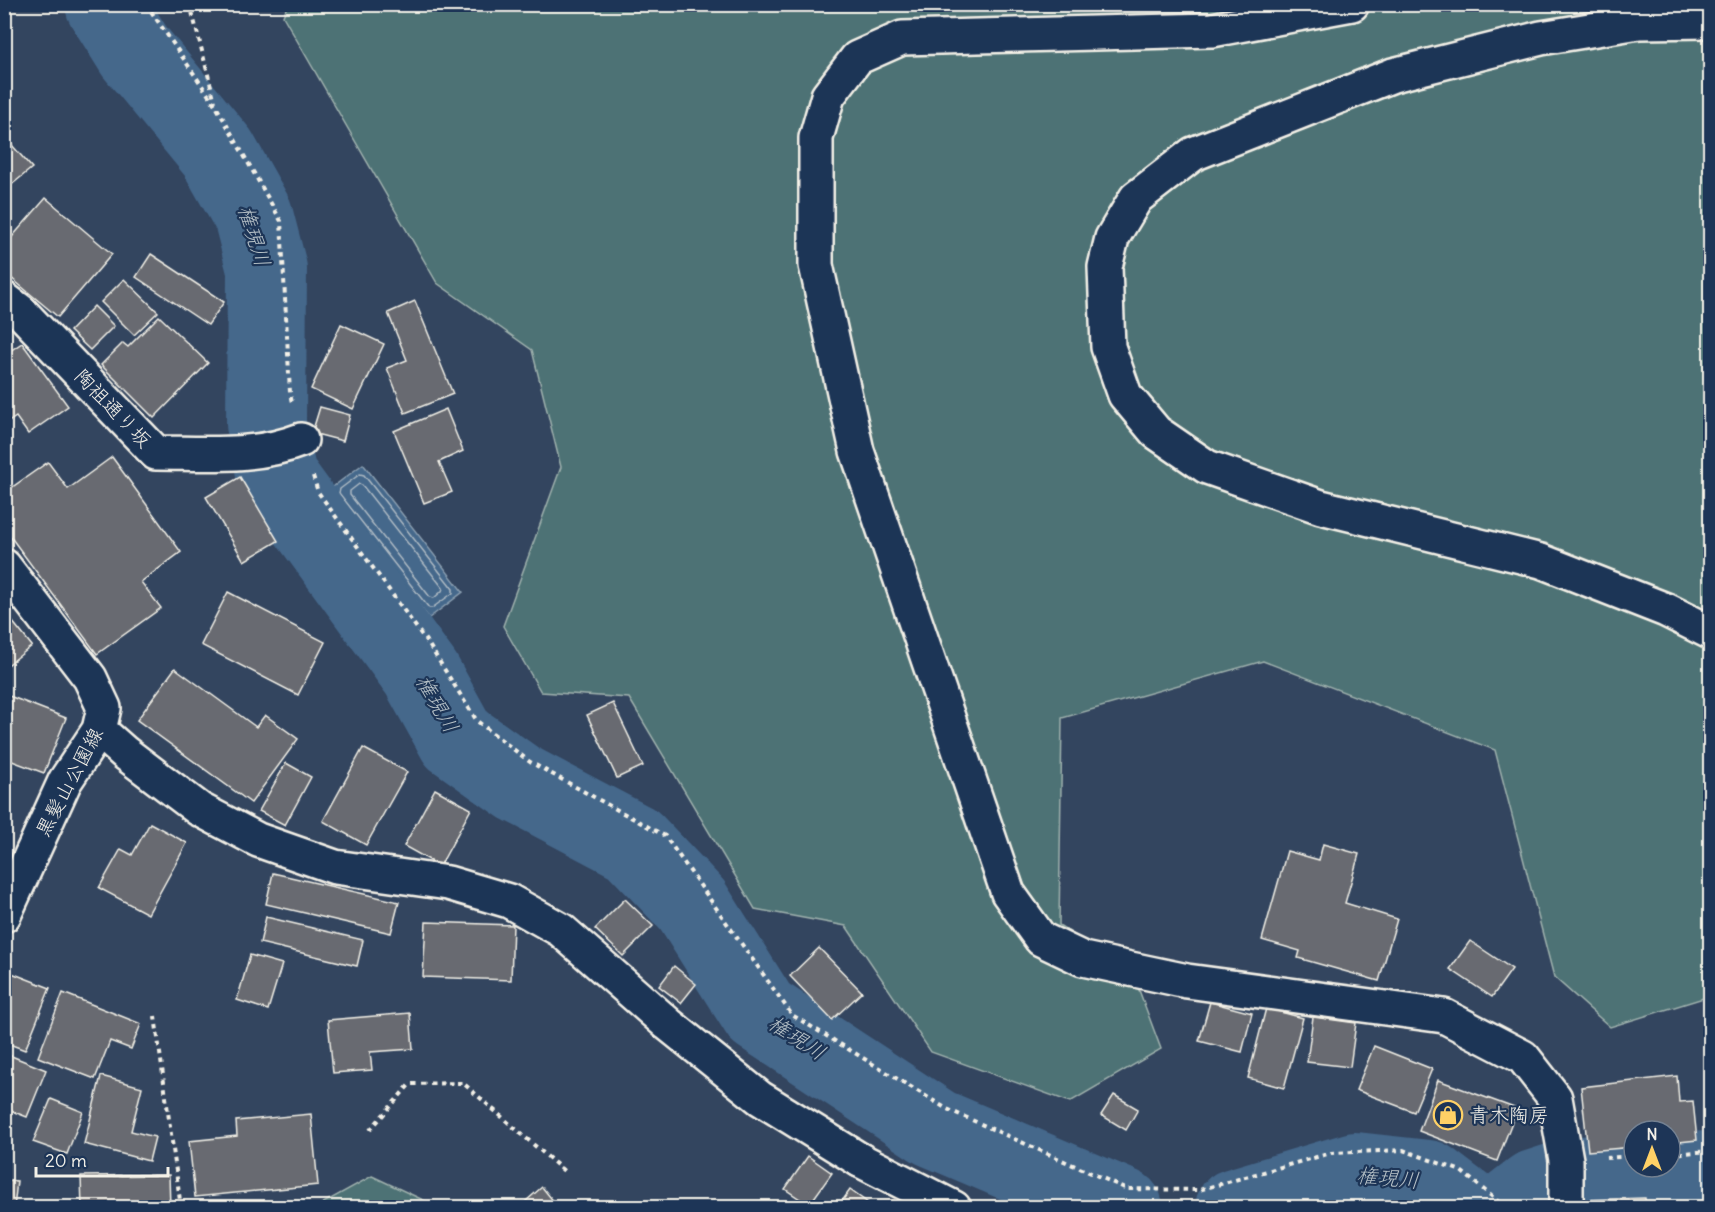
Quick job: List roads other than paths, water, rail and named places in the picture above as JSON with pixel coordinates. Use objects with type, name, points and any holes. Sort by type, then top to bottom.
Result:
[{"type":"street","points":[[1352,4],[1212,30],[902,38],[857,58],[828,96],[816,138],[816,265],[857,451],[1008,893],[1041,939],[1083,959],[1187,981],[1444,1016],[1523,1057],[1555,1098],[1566,1160],[1567,1202]]},
{"type":"street","points":[[1710,21],[1639,22],[1541,38],[1393,75],[1193,154],[1137,198],[1112,238],[1105,267],[1108,347],[1125,395],[1156,432],[1207,467],[1321,507],[1541,561],[1666,610],[1710,633]]},
{"type":"street","name":"陶祖通り坂","points":[[4,299],[20,310],[156,453],[247,453],[296,442]]},
{"type":"street","name":"黒髪山公園線","points":[[4,566],[90,678],[104,708],[99,730],[65,781],[4,915]]},
{"type":"street","points":[[99,730],[124,753],[199,809],[258,840],[335,867],[448,883],[509,901],[561,930],[668,1024],[760,1098],[860,1160],[954,1208]]},
{"type":"water","points":[[363,464],[463,592],[429,618],[329,490]]},
{"type":"waterway","name":"権現川","points":[[105,4],[135,52],[218,153],[253,215],[267,269],[266,424],[277,477],[421,674],[457,739],[519,783],[633,843],[692,905],[760,1013],[935,1128],[1123,1208]]},
{"type":"waterway","name":"権現川","points":[[1511,1208],[1534,1190],[1577,1176],[1710,1171]]},
{"type":"waterway","name":"権現川","points":[[1235,1208],[1355,1172],[1428,1180],[1465,1208]]},
{"type":"place","name":"青木陶房","points":[[1448,1115]]}]
